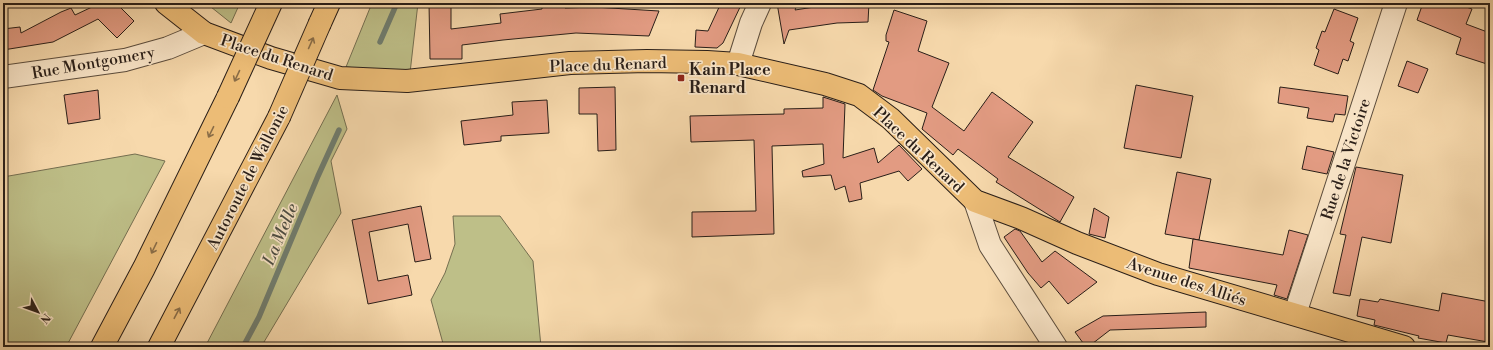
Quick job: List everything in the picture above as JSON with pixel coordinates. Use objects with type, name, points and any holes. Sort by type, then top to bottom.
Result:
[{"type":"main road","name":"Place du Renard","points":[[166,3],[204,33],[271,58],[340,78],[407,81],[578,63],[646,61],[738,64],[825,84],[859,95],[891,119],[975,201]]},
{"type":"main road","points":[[102,347],[144,268],[228,97],[271,3]]},
{"type":"main road","name":"Autoroute de Wallonie","points":[[159,347],[278,117],[329,3]]},
{"type":"main road","name":"Avenue des Alliés","points":[[975,201],[1021,218],[1077,243],[1158,274],[1404,347]]},
{"type":"street","points":[[738,64],[751,23],[760,3]]},
{"type":"street","name":"Rue de la Victoire","points":[[1296,314],[1396,3]]},
{"type":"street","name":"Rue Montgomery","points":[[3,77],[125,60],[168,48],[204,33]]},
{"type":"street","points":[[975,201],[990,245],[1056,347]]},
{"type":"green space","points":[[206,3],[240,3],[231,23]]},
{"type":"green space","points":[[372,3],[418,3],[410,73],[346,67]]},
{"type":"green space","points":[[337,95],[347,129],[331,161],[341,213],[261,347],[205,347]]},
{"type":"green space","points":[[135,154],[165,161],[66,347],[3,347],[3,177]]},
{"type":"green space","points":[[453,216],[500,216],[533,261],[541,347],[444,347],[431,300],[445,273],[455,244]]},
{"type":"building","points":[[96,3],[116,3],[134,21],[117,38],[98,19],[53,42],[3,50],[3,29],[20,27],[21,33],[71,8],[75,15],[92,7]]},
{"type":"building","points":[[429,3],[451,3],[451,29],[501,23],[500,14],[542,9],[542,3],[565,3],[565,8],[594,7],[659,11],[649,36],[576,33],[503,40],[462,45],[462,59],[430,59]]},
{"type":"building","points":[[721,3],[742,3],[723,43],[717,48],[695,47],[696,30],[708,31]]},
{"type":"building","points":[[777,3],[798,3],[795,10],[840,3],[869,3],[868,22],[837,23],[789,30],[784,44]]},
{"type":"building","points":[[1423,3],[1455,3],[1472,9],[1466,24],[1490,33],[1490,65],[1456,54],[1461,38],[1417,20]]},
{"type":"building","points":[[1334,9],[1358,18],[1350,41],[1354,43],[1348,61],[1343,59],[1338,74],[1314,65],[1319,50],[1316,48],[1322,31],[1325,32]]},
{"type":"building","points":[[894,10],[927,21],[918,51],[949,63],[932,107],[964,131],[992,92],[1033,122],[1008,157],[1074,197],[1060,222],[996,182],[998,179],[958,149],[953,155],[922,129],[927,113],[882,96],[873,90],[889,42],[886,41],[886,35]]},
{"type":"building","points":[[1407,61],[1428,69],[1418,93],[1398,86]]},
{"type":"building","points":[[1136,85],[1193,96],[1181,158],[1124,148]]},
{"type":"building","points":[[615,87],[616,150],[598,151],[597,114],[579,114],[579,88]]},
{"type":"building","points":[[1280,87],[1348,96],[1345,115],[1335,114],[1333,122],[1307,118],[1309,108],[1278,103]]},
{"type":"building","points":[[98,90],[100,119],[68,124],[64,95]]},
{"type":"building","points":[[823,97],[845,104],[843,158],[874,148],[878,163],[899,145],[922,169],[908,181],[899,171],[860,183],[862,199],[849,202],[845,186],[835,190],[831,175],[803,177],[802,171],[824,164],[823,144],[772,146],[774,234],[692,237],[692,212],[756,211],[754,140],[691,142],[690,116],[784,114],[784,109],[823,108]]},
{"type":"building","points":[[547,100],[549,133],[501,136],[501,141],[464,145],[461,121],[513,115],[512,102]]},
{"type":"building","points":[[1307,146],[1334,152],[1327,174],[1302,169]]},
{"type":"building","points":[[1356,167],[1403,175],[1391,243],[1362,237],[1350,296],[1333,293],[1346,235],[1340,234]]},
{"type":"building","points":[[1177,172],[1211,179],[1199,240],[1165,234]]},
{"type":"building","points":[[421,206],[431,259],[415,262],[408,224],[369,232],[378,281],[408,275],[412,295],[368,304],[352,220]]},
{"type":"building","points":[[1094,208],[1109,217],[1105,238],[1089,234]]},
{"type":"building","points":[[1015,229],[1020,231],[1042,262],[1055,251],[1097,282],[1068,304],[1049,281],[1041,288],[1028,273],[1004,237]]},
{"type":"building","points":[[1289,230],[1308,235],[1287,299],[1274,295],[1277,285],[1189,268],[1193,239],[1283,255]]},
{"type":"building","points":[[1442,293],[1490,302],[1490,332],[1488,342],[1448,335],[1446,343],[1418,338],[1419,336],[1374,325],[1375,320],[1357,316],[1360,299],[1378,302],[1380,299],[1439,311]]},
{"type":"building","points":[[1206,312],[1206,327],[1110,330],[1088,347],[1086,347],[1075,332],[1103,316]]},
{"type":"waterway","name":"La Melle","points":[[380,42],[397,3]]},
{"type":"waterway","name":"La Melle","points":[[243,347],[259,317],[318,176],[339,130]]},
{"type":"place","name":"Kain Place Renard","points":[[681,78]]}]
